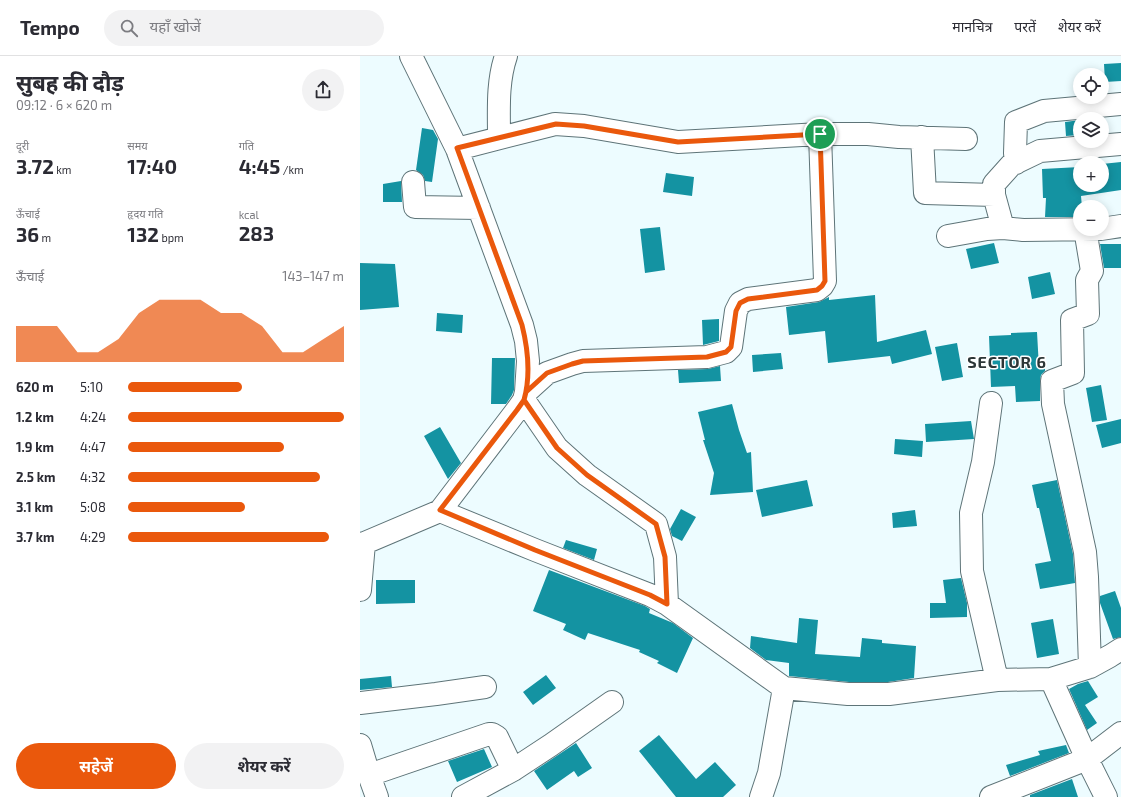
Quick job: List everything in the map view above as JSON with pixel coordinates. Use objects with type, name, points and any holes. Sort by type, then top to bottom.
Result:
[{"type":"street","points":[[411,56],[457,148],[522,325],[526,341],[528,361],[525,396],[557,448],[587,475],[656,524],[665,557],[667,604]]},
{"type":"street","points":[[499,138],[499,96],[506,56]]},
{"type":"street","points":[[1016,163],[1016,122],[1044,111],[1121,104]]},
{"type":"street","points":[[457,148],[556,124],[584,126],[678,142],[820,134],[868,134],[899,137],[966,139]]},
{"type":"street","points":[[360,590],[362,544],[440,510],[525,396],[547,373],[583,361],[707,357],[726,352],[731,347],[736,311],[740,303],[748,299],[817,290],[822,286],[825,281],[820,134]]},
{"type":"street","points":[[922,137],[925,192],[994,195]]},
{"type":"street","points":[[1003,228],[994,195],[994,184],[1011,165],[1040,151],[1121,144]]},
{"type":"street","points":[[412,182],[415,207],[479,208]]},
{"type":"street","points":[[1109,228],[1121,226]]},
{"type":"street","points":[[948,236],[987,229],[1003,228],[1024,230],[1073,230]]},
{"type":"street","points":[[1086,236],[1092,271],[1087,280],[1088,314],[1072,320],[1074,373],[1052,381],[1053,404],[1085,552],[1090,667]]},
{"type":"street","points":[[991,403],[983,462],[971,513],[972,571],[997,680]]},
{"type":"street","points":[[440,510],[535,550],[650,595],[667,604],[784,688],[848,694],[889,694],[997,680],[1051,679],[1090,667],[1121,649]]},
{"type":"street","points":[[1051,679],[1106,797]]},
{"type":"street","points":[[360,703],[436,694],[485,686]]},
{"type":"street","points":[[761,797],[769,772],[784,688]]},
{"type":"street","points":[[463,797],[513,770],[612,702]]},
{"type":"street","points":[[991,797],[1087,759],[1121,733]]},
{"type":"street","points":[[368,775],[489,734],[496,737],[513,770]]},
{"type":"street","points":[[360,745],[368,775],[377,797]]},
{"type":"building","points":[[1121,63],[1121,81],[1109,82],[1109,68],[1104,68],[1104,64]]},
{"type":"building","points":[[1073,121],[1073,136],[1066,136],[1065,122]]},
{"type":"building","points":[[422,128],[433,130],[438,139],[432,182],[425,181],[423,175],[416,170]]},
{"type":"building","points":[[1121,162],[1121,190],[1109,192],[1109,163]]},
{"type":"building","points":[[1073,167],[1073,192],[1108,192],[1081,196],[1081,200],[1073,200],[1073,217],[1045,217],[1046,198],[1043,198],[1042,169]]},
{"type":"building","points":[[666,173],[694,177],[692,196],[663,192]]},
{"type":"building","points":[[401,181],[402,202],[383,202],[383,184]]},
{"type":"building","points":[[660,227],[665,270],[645,273],[640,229]]},
{"type":"building","points":[[994,243],[999,263],[971,269],[966,249]]},
{"type":"building","points":[[1100,244],[1121,244],[1121,268],[1104,268]]},
{"type":"building","points":[[360,263],[395,264],[399,307],[360,310]]},
{"type":"building","points":[[1050,272],[1055,294],[1032,299],[1028,277]]},
{"type":"building","points":[[875,295],[877,342],[926,330],[932,354],[892,364],[890,356],[828,363],[825,331],[789,335],[786,307],[819,302],[829,297],[829,300]]},
{"type":"building","points":[[437,313],[463,315],[462,333],[436,331]]},
{"type":"building","points":[[719,319],[719,341],[703,345],[702,320]]},
{"type":"building","points":[[1037,332],[1039,368],[1045,367],[1045,371],[1041,375],[1040,381],[1040,401],[1016,402],[1015,386],[991,387],[989,336]]},
{"type":"building","points":[[957,343],[963,377],[942,381],[935,347]]},
{"type":"building","points":[[781,353],[783,369],[753,372],[752,355]]},
{"type":"building","points":[[492,358],[515,358],[514,390],[506,404],[491,404]]},
{"type":"building","points":[[720,366],[721,381],[679,383],[678,370],[708,369]]},
{"type":"building","points":[[1101,385],[1107,420],[1092,422],[1086,388]]},
{"type":"building","points":[[732,404],[747,453],[751,452],[753,492],[710,495],[714,473],[703,440],[705,440],[698,412]]},
{"type":"building","points":[[1121,419],[1121,443],[1102,448],[1096,425]]},
{"type":"building","points":[[971,421],[974,439],[926,442],[925,424]]},
{"type":"building","points":[[440,427],[461,463],[448,479],[424,436]]},
{"type":"building","points":[[895,439],[923,441],[922,457],[894,454]]},
{"type":"building","points":[[807,480],[813,506],[762,517],[756,490]]},
{"type":"building","points":[[1057,480],[1073,554],[1075,583],[1040,589],[1035,564],[1051,561],[1039,508],[1037,508],[1032,485]]},
{"type":"building","points":[[681,509],[696,517],[682,541],[672,536],[670,529]]},
{"type":"building","points":[[915,510],[917,526],[893,528],[892,513]]},
{"type":"building","points":[[566,540],[597,549],[594,560],[563,548]]},
{"type":"building","points":[[549,570],[645,606],[650,609],[649,613],[673,623],[693,638],[677,673],[657,663],[659,661],[639,652],[640,650],[588,633],[585,640],[563,630],[566,624],[533,611]]},
{"type":"building","points":[[961,578],[967,603],[967,617],[930,618],[930,603],[946,603],[943,580]]},
{"type":"building","points":[[376,580],[415,580],[415,603],[376,604]]},
{"type":"building","points":[[1115,591],[1121,608],[1121,637],[1113,639],[1100,603],[1100,596]]},
{"type":"building","points":[[799,618],[818,620],[815,654],[860,657],[862,638],[882,640],[882,643],[916,646],[914,678],[888,682],[849,682],[789,676],[789,663],[766,660],[750,648],[751,636],[797,643]]},
{"type":"building","points":[[1053,619],[1059,654],[1037,658],[1031,623]]},
{"type":"building","points":[[546,675],[556,688],[533,705],[523,692]]},
{"type":"building","points":[[391,676],[392,687],[360,690],[360,679]]},
{"type":"building","points":[[1088,681],[1098,697],[1085,705],[1097,723],[1087,730],[1069,689]]},
{"type":"building","points":[[659,735],[696,779],[715,762],[736,785],[723,797],[676,797],[639,751]]},
{"type":"building","points":[[576,743],[592,768],[578,777],[574,771],[547,790],[534,771]]},
{"type":"building","points":[[1066,745],[1069,753],[1010,776],[1006,765],[1040,755],[1038,751]]},
{"type":"building","points":[[484,749],[492,767],[457,782],[448,761]]},
{"type":"building","points":[[1072,779],[1078,797],[1030,797],[1030,795]]},
{"type":"district","name":"SECTOR 6","points":[[1007,361]]},
{"type":"route","points":[[820,134],[678,142],[584,126],[556,124],[457,148],[522,325],[526,341],[528,361],[524,400],[557,448],[587,475],[656,524],[665,557],[667,604],[650,595],[535,550],[440,510],[517,410],[524,400],[526,392],[547,373],[583,361],[707,357],[726,352],[731,347],[736,311],[740,303],[748,299],[817,290],[822,286],[825,281],[820,134]]}]
